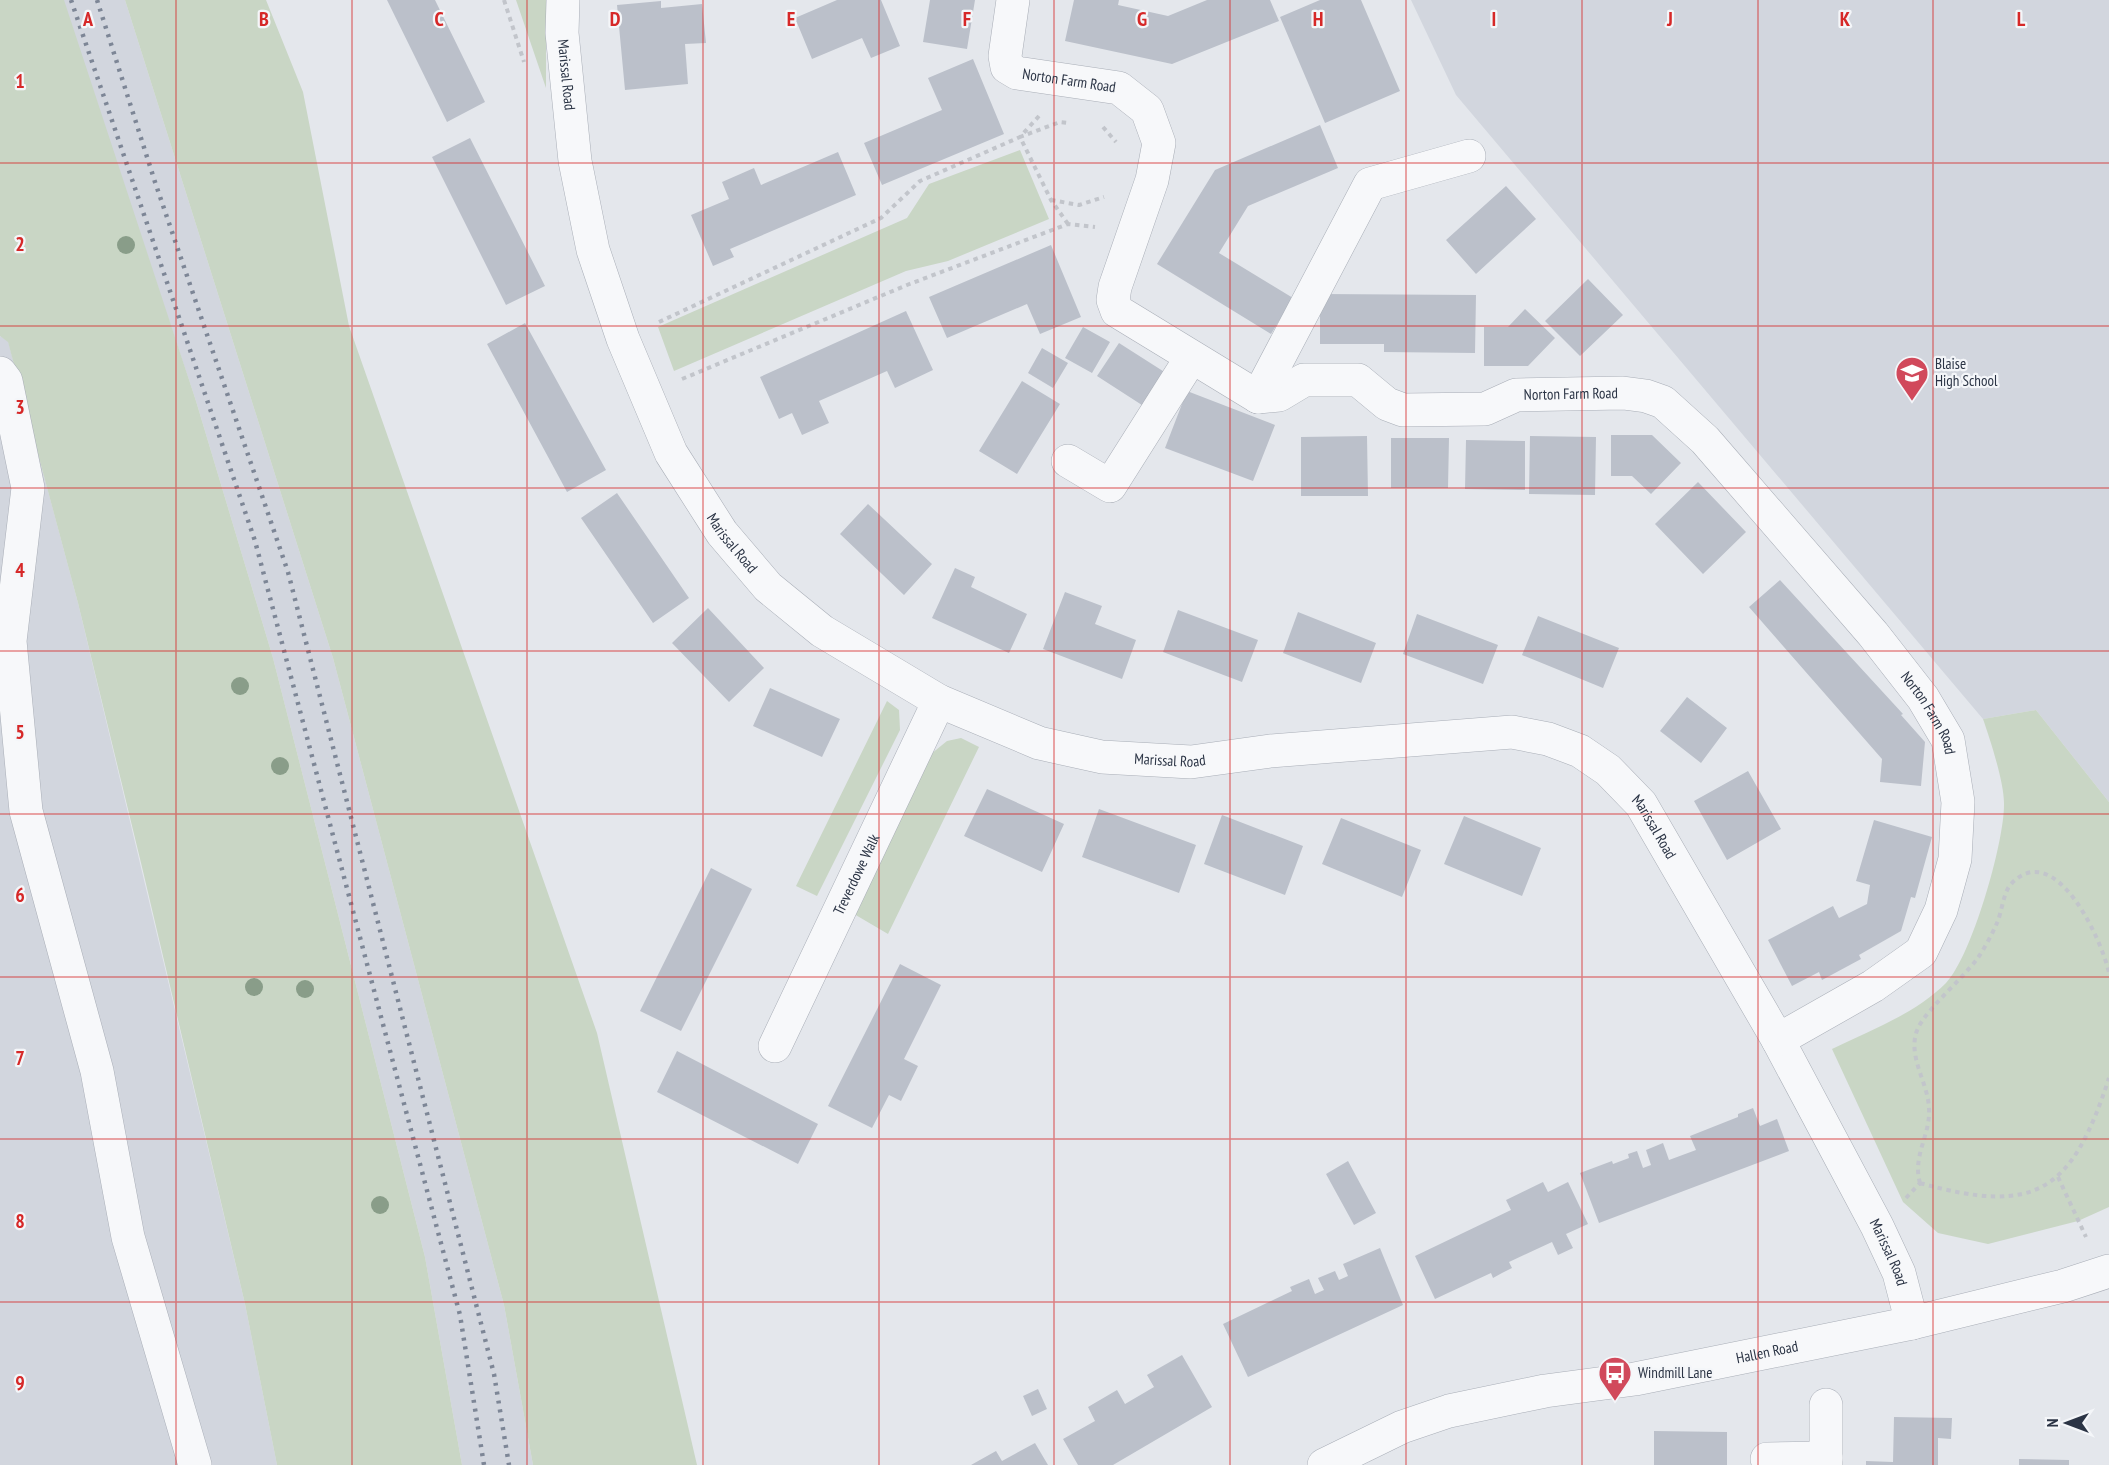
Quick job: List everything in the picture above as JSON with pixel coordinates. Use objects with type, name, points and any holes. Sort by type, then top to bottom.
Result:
[{"type":"street","name":"Marissal Road","points":[[562,0],[562,33],[575,161],[593,250],[623,339],[677,463],[722,533],[768,587],[822,631],[939,701],[1039,743],[1102,757],[1191,762],[1270,751],[1512,732],[1548,739],[1580,751],[1608,770],[1641,804],[1778,1040],[1877,1226],[1899,1273],[1912,1323]]},
{"type":"street","name":"Norton Farm Road","points":[[1013,0],[1005,56],[1008,67],[1017,73],[1119,88],[1147,110],[1159,143],[1152,180],[1115,287],[1113,300],[1117,311],[1258,397],[1279,395],[1304,380],[1358,380],[1387,404],[1403,410],[1485,409],[1516,395],[1623,393],[1646,396],[1663,402],[1705,440],[1873,634],[1923,698],[1948,740],[1958,802],[1955,859],[1941,910],[1921,952],[1873,986],[1778,1040]]},
{"type":"street","points":[[1258,397],[1370,184],[1469,156]]},
{"type":"street","points":[[1068,461],[1110,486],[1191,358]]},
{"type":"street","points":[[0,373],[6,381],[28,488],[10,641],[26,811],[97,1071],[128,1237],[195,1465]]},
{"type":"street","name":"Treverdowe Walk","points":[[776,1046],[939,701]]},
{"type":"street","name":"Hallen Road","points":[[1324,1465],[1402,1427],[1449,1411],[1545,1391],[1635,1379],[1912,1323],[2063,1286],[2107,1272]]},
{"type":"street","points":[[1767,1459],[1826,1462],[1826,1405]]},
{"type":"path","points":[[1020,137],[1042,111]]},
{"type":"path","points":[[623,339],[881,218],[920,182],[1020,137],[1060,122],[1080,123]]},
{"type":"path","points":[[1100,124],[1118,144]]},
{"type":"path","points":[[1020,137],[1051,200],[1068,225]]},
{"type":"path","points":[[1051,200],[1078,205],[1104,198],[1109,191]]},
{"type":"path","points":[[646,394],[907,285],[1068,225],[1100,227],[1137,221]]},
{"type":"path","points":[[2109,973],[2094,930],[2061,883],[2041,872],[2025,874],[2009,885],[1997,923],[1978,957],[1918,1028],[1915,1053],[1929,1104],[1930,1120],[1916,1171],[1920,1183],[1965,1195],[2005,1198],[2042,1188],[2058,1177],[2068,1166],[2090,1132],[2109,1078]]},
{"type":"path","points":[[2058,1177],[2107,1272]]},
{"type":"shaded area","points":[[62,0],[125,0],[333,658],[504,1305],[533,1465],[462,1465],[425,1257],[273,658],[196,401]]},
{"type":"shaded area","name":"Blaise High School","points":[[1411,0],[2109,0],[2109,802],[2036,710],[1983,719],[1456,95]]},
{"type":"shaded area","points":[[0,336],[8,341],[78,603],[245,1304],[277,1465],[0,1465]]},
{"type":"green space","points":[[0,0],[64,0],[196,401],[273,658],[425,1257],[462,1465],[277,1465],[245,1304],[78,603],[8,342],[0,336]]},
{"type":"green space","points":[[125,0],[266,0],[303,92],[349,326],[597,1033],[697,1465],[533,1465],[504,1305],[333,658]]},
{"type":"green space","points":[[516,0],[546,0],[546,88]]},
{"type":"green space","points":[[1020,150],[1049,219],[948,261],[906,271],[674,371],[658,327],[907,218],[929,184]]},
{"type":"green space","points":[[887,701],[899,710],[900,730],[817,896],[796,886]]},
{"type":"green space","points":[[2036,710],[2109,802],[2109,1207],[2078,1221],[1988,1244],[1938,1233],[1903,1202],[1832,1049],[1921,1004],[1946,983],[1956,969],[1966,949],[1985,897],[2003,820],[2002,784],[1983,719]]},
{"type":"green space","points":[[961,738],[979,747],[888,934],[854,914],[931,754],[947,741]]},
{"type":"building","points":[[387,0],[435,0],[485,102],[447,122]]},
{"type":"building","points":[[837,0],[881,0],[900,46],[871,58],[862,38],[812,59],[795,18]]},
{"type":"building","points":[[930,0],[975,0],[967,49],[923,42]]},
{"type":"building","points":[[1074,0],[1119,0],[1118,5],[1168,16],[1207,0],[1270,0],[1279,21],[1172,64],[1065,41]]},
{"type":"building","points":[[1320,0],[1361,0],[1400,91],[1325,123],[1280,17]]},
{"type":"building","points":[[661,1],[661,8],[702,4],[706,43],[685,44],[688,84],[625,90],[617,5]]},
{"type":"building","points":[[973,59],[1004,134],[882,185],[864,143],[942,110],[928,78]]},
{"type":"building","points":[[1320,125],[1338,168],[1248,206],[1219,253],[1293,298],[1271,334],[1157,264],[1215,170]]},
{"type":"building","points":[[470,138],[545,286],[506,305],[432,157]]},
{"type":"building","points":[[838,152],[856,195],[730,249],[734,257],[713,266],[691,215],[729,199],[722,182],[754,168],[761,185]]},
{"type":"building","points":[[1506,186],[1536,219],[1476,274],[1446,240]]},
{"type":"building","points":[[1051,245],[1081,317],[1040,334],[1027,304],[947,338],[929,297]]},
{"type":"building","points":[[1588,279],[1623,315],[1580,356],[1545,321]]},
{"type":"building","points":[[1320,294],[1476,295],[1475,353],[1384,352],[1384,344],[1320,344]]},
{"type":"building","points":[[1525,309],[1555,338],[1528,366],[1484,366],[1484,327],[1508,327]]},
{"type":"building","points":[[906,311],[933,370],[895,388],[887,371],[819,401],[829,423],[802,435],[792,413],[779,419],[760,377]]},
{"type":"building","points":[[525,323],[606,470],[567,492],[487,344]]},
{"type":"building","points":[[1083,327],[1110,342],[1092,373],[1065,358]]},
{"type":"building","points":[[1119,343],[1166,373],[1145,407],[1097,376]]},
{"type":"building","points":[[1042,348],[1068,363],[1053,388],[1028,373]]},
{"type":"building","points":[[1022,381],[1060,404],[1017,474],[979,451]]},
{"type":"building","points":[[1187,391],[1275,425],[1253,481],[1165,448]]},
{"type":"building","points":[[1611,435],[1652,435],[1681,463],[1651,494],[1632,476],[1611,476]]},
{"type":"building","points":[[1367,436],[1368,496],[1301,496],[1301,437]]},
{"type":"building","points":[[1530,436],[1596,437],[1595,495],[1529,494]]},
{"type":"building","points":[[1391,438],[1449,438],[1448,488],[1391,488]]},
{"type":"building","points":[[1466,440],[1525,441],[1525,490],[1465,489]]},
{"type":"building","points":[[1698,482],[1746,532],[1703,574],[1655,524]]},
{"type":"building","points":[[617,493],[689,598],[653,623],[581,518]]},
{"type":"building","points":[[868,504],[932,564],[904,595],[840,534]]},
{"type":"building","points":[[955,568],[975,577],[971,587],[1027,614],[1009,653],[932,618]]},
{"type":"building","points":[[1780,580],[1903,714],[1901,715],[1925,742],[1921,786],[1880,782],[1882,759],[1749,607]]},
{"type":"building","points":[[1065,592],[1102,606],[1095,624],[1136,640],[1122,679],[1043,649]]},
{"type":"building","points":[[708,608],[764,668],[729,702],[672,643]]},
{"type":"building","points":[[1178,610],[1258,640],[1242,682],[1163,652]]},
{"type":"building","points":[[1298,612],[1376,643],[1361,683],[1283,653]]},
{"type":"building","points":[[1417,614],[1498,645],[1483,684],[1403,654]]},
{"type":"building","points":[[1538,616],[1619,648],[1603,688],[1522,655]]},
{"type":"building","points":[[770,688],[840,719],[822,757],[753,726]]},
{"type":"building","points":[[1687,697],[1727,728],[1701,763],[1660,731]]},
{"type":"building","points":[[1748,771],[1781,829],[1727,860],[1694,801]]},
{"type":"building","points":[[987,789],[1064,824],[1042,872],[964,836]]},
{"type":"building","points":[[1099,809],[1196,845],[1179,893],[1082,857]]},
{"type":"building","points":[[1222,815],[1303,846],[1285,895],[1204,864]]},
{"type":"building","points":[[1464,816],[1541,848],[1522,896],[1444,864]]},
{"type":"building","points":[[1341,818],[1421,850],[1402,897],[1322,864]]},
{"type":"building","points":[[1874,820],[1932,837],[1915,898],[1911,897],[1901,931],[1859,955],[1861,959],[1822,980],[1819,972],[1792,986],[1768,940],[1833,906],[1839,918],[1867,904],[1870,885],[1856,881]]},
{"type":"building","points":[[711,868],[752,889],[681,1031],[640,1011]]},
{"type":"building","points":[[900,964],[941,985],[904,1059],[918,1066],[901,1101],[889,1095],[872,1128],[828,1106]]},
{"type":"building","points":[[677,1051],[818,1124],[798,1164],[657,1092]]},
{"type":"building","points":[[1753,1108],[1760,1126],[1777,1119],[1789,1151],[1599,1223],[1580,1173],[1612,1161],[1613,1164],[1629,1158],[1628,1154],[1637,1151],[1643,1168],[1651,1165],[1646,1150],[1663,1143],[1669,1160],[1696,1150],[1690,1136],[1738,1117],[1738,1114]]},
{"type":"building","points":[[1348,1161],[1376,1213],[1354,1225],[1326,1174]]},
{"type":"building","points":[[1543,1182],[1548,1192],[1568,1182],[1588,1224],[1566,1234],[1573,1248],[1558,1255],[1552,1242],[1509,1262],[1512,1268],[1493,1278],[1491,1273],[1435,1299],[1415,1256],[1511,1210],[1506,1200]]},
{"type":"building","points":[[1380,1248],[1403,1305],[1248,1377],[1223,1324],[1292,1291],[1290,1287],[1309,1279],[1315,1294],[1324,1290],[1318,1278],[1335,1271],[1339,1280],[1348,1276],[1343,1264]]},
{"type":"building","points":[[1182,1355],[1212,1407],[1113,1465],[1078,1465],[1063,1439],[1095,1421],[1088,1407],[1117,1390],[1125,1404],[1154,1387],[1147,1375]]},
{"type":"building","points":[[1038,1389],[1047,1409],[1032,1416],[1023,1396]]},
{"type":"building","points":[[1894,1417],[1952,1418],[1951,1439],[1938,1438],[1938,1465],[1866,1465],[1866,1461],[1893,1462]]},
{"type":"building","points":[[1654,1431],[1727,1432],[1727,1465],[1654,1465]]},
{"type":"building","points":[[1035,1443],[1048,1465],[971,1465],[996,1451],[1002,1461]]},
{"type":"building","points":[[2019,1459],[2069,1460],[2069,1465],[2019,1465]]},
{"type":"railway","points":[[71,0],[255,541],[460,1315],[484,1465]]},
{"type":"railway","points":[[97,0],[155,182],[288,572],[494,1374],[509,1465]]},
{"type":"place","name":"Blaise High School","points":[[1912,402]]},
{"type":"place","name":"Windmill Lane","points":[[1615,1402]]}]
